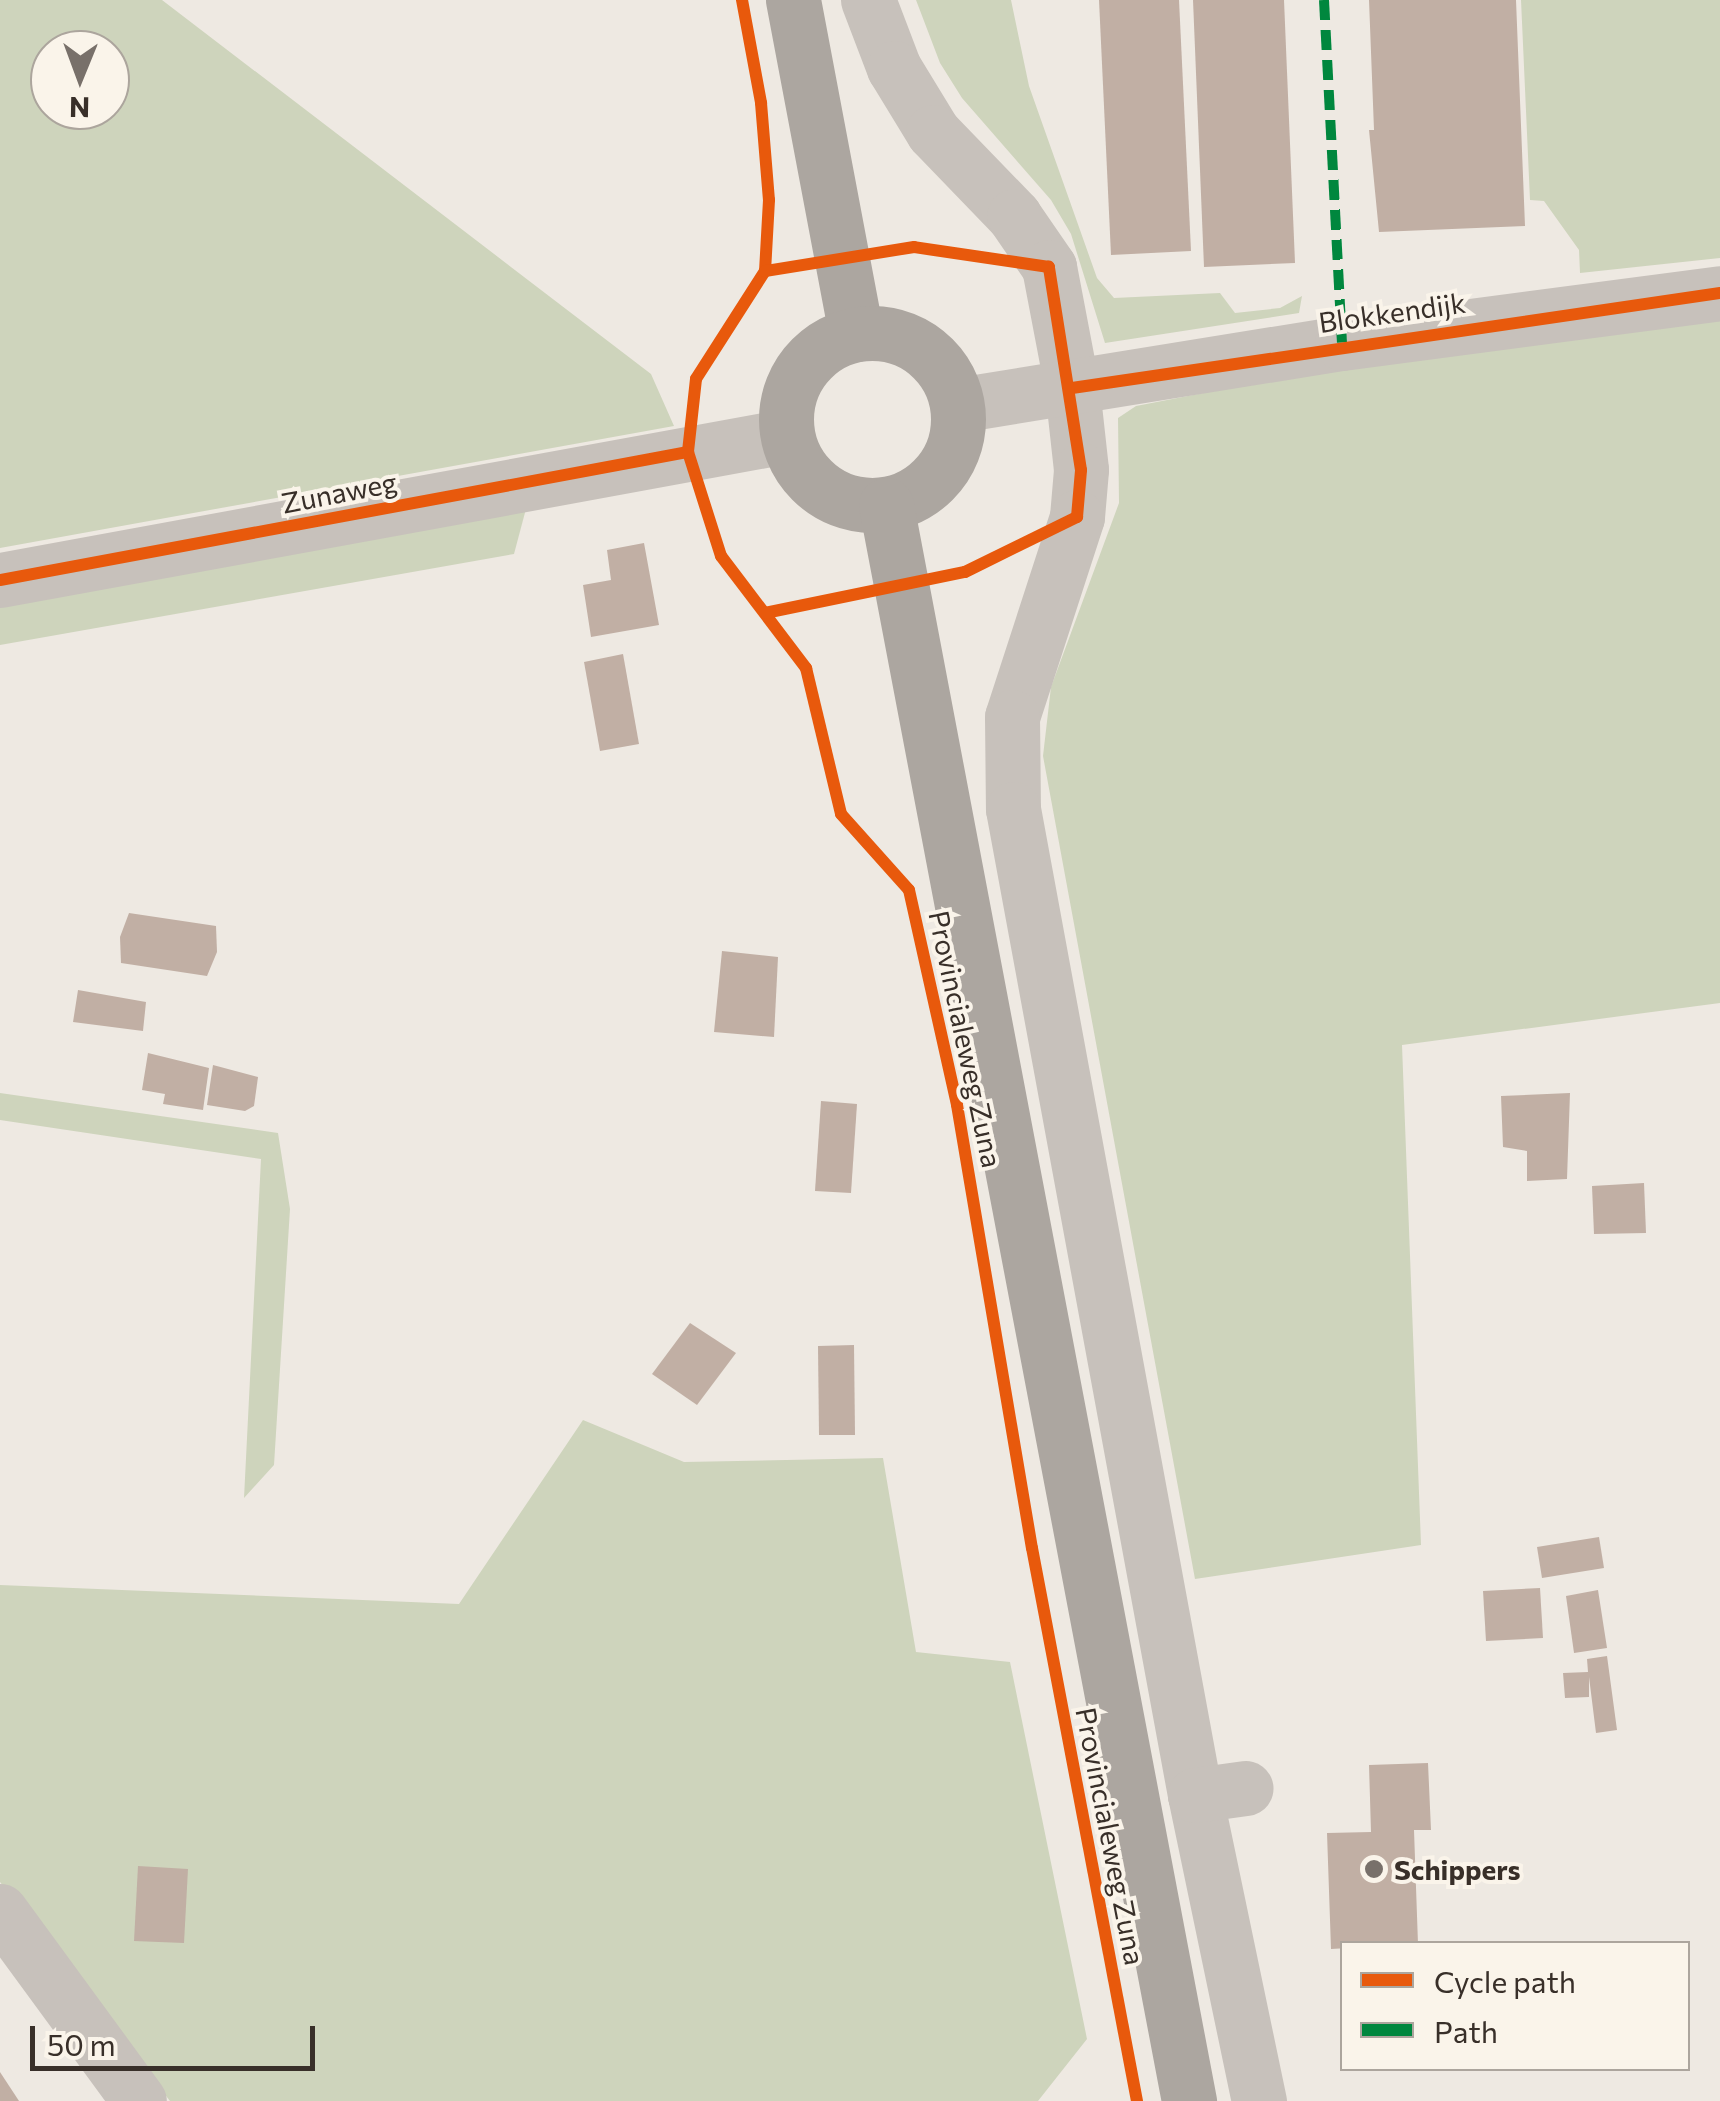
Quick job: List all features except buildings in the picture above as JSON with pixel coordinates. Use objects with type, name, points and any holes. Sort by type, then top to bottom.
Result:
[{"type":"main road","points":[[793,0],[856,334]]},
{"type":"main road","points":[[856,334],[896,336],[928,352],[948,377],[958,405],[957,441],[947,464],[920,492],[886,505],[833,498],[801,470],[786,436],[797,375],[818,350],[856,334]]},
{"type":"main road","name":"Provincialeweg Zuna","points":[[886,505],[1189,2101]]},
{"type":"street","points":[[868,0],[894,68],[933,132],[1014,216],[1050,267],[1072,388],[1081,470],[1077,518],[1012,717],[1013,808],[1220,1792],[1260,2101]]},
{"type":"street","name":"Blokkendijk","points":[[958,405],[1342,343],[1720,292]]},
{"type":"street","name":"Zunaweg","points":[[0,580],[786,436]]},
{"type":"street","points":[[0,1912],[139,2101]]},
{"type":"green space","points":[[0,0],[162,0],[651,374],[674,426],[0,548]]},
{"type":"green space","points":[[916,0],[1011,0],[1029,86],[1097,278],[1114,298],[1220,293],[1235,313],[1280,308],[1302,296],[1299,313],[1105,343],[1071,234],[1051,200],[962,98],[940,63]]},
{"type":"green space","points":[[1521,0],[1720,0],[1720,258],[1580,273],[1579,250],[1544,201],[1530,200]]},
{"type":"green space","points":[[1720,314],[1720,1003],[1402,1045],[1421,1545],[1195,1579],[1043,756],[1051,687],[1119,503],[1118,418],[1136,406],[1375,360]]},
{"type":"green space","points":[[527,505],[514,554],[0,645],[0,599]]},
{"type":"green space","points":[[0,1093],[278,1133],[290,1209],[274,1465],[244,1498],[261,1159],[0,1120]]},
{"type":"green space","points":[[583,1420],[684,1462],[883,1458],[916,1652],[1010,1662],[1087,2039],[1038,2101],[170,2101],[0,1882],[0,1585],[459,1604]]},
{"type":"marked path","points":[[1324,0],[1342,343]]},
{"type":"cycle path","points":[[742,0],[761,103],[769,200],[765,271],[696,379],[688,452],[721,556],[806,668],[841,814],[909,890],[957,1105],[1032,1548],[1137,2101]]},
{"type":"cycle path","points":[[765,271],[914,247],[1049,267],[1081,470],[1077,517],[965,572],[765,613]]},
{"type":"cycle path","points":[[1072,388],[1720,293]]},
{"type":"cycle path","points":[[0,580],[688,452]]},
{"type":"place","name":"Schippers","points":[[1374,1869]]}]
